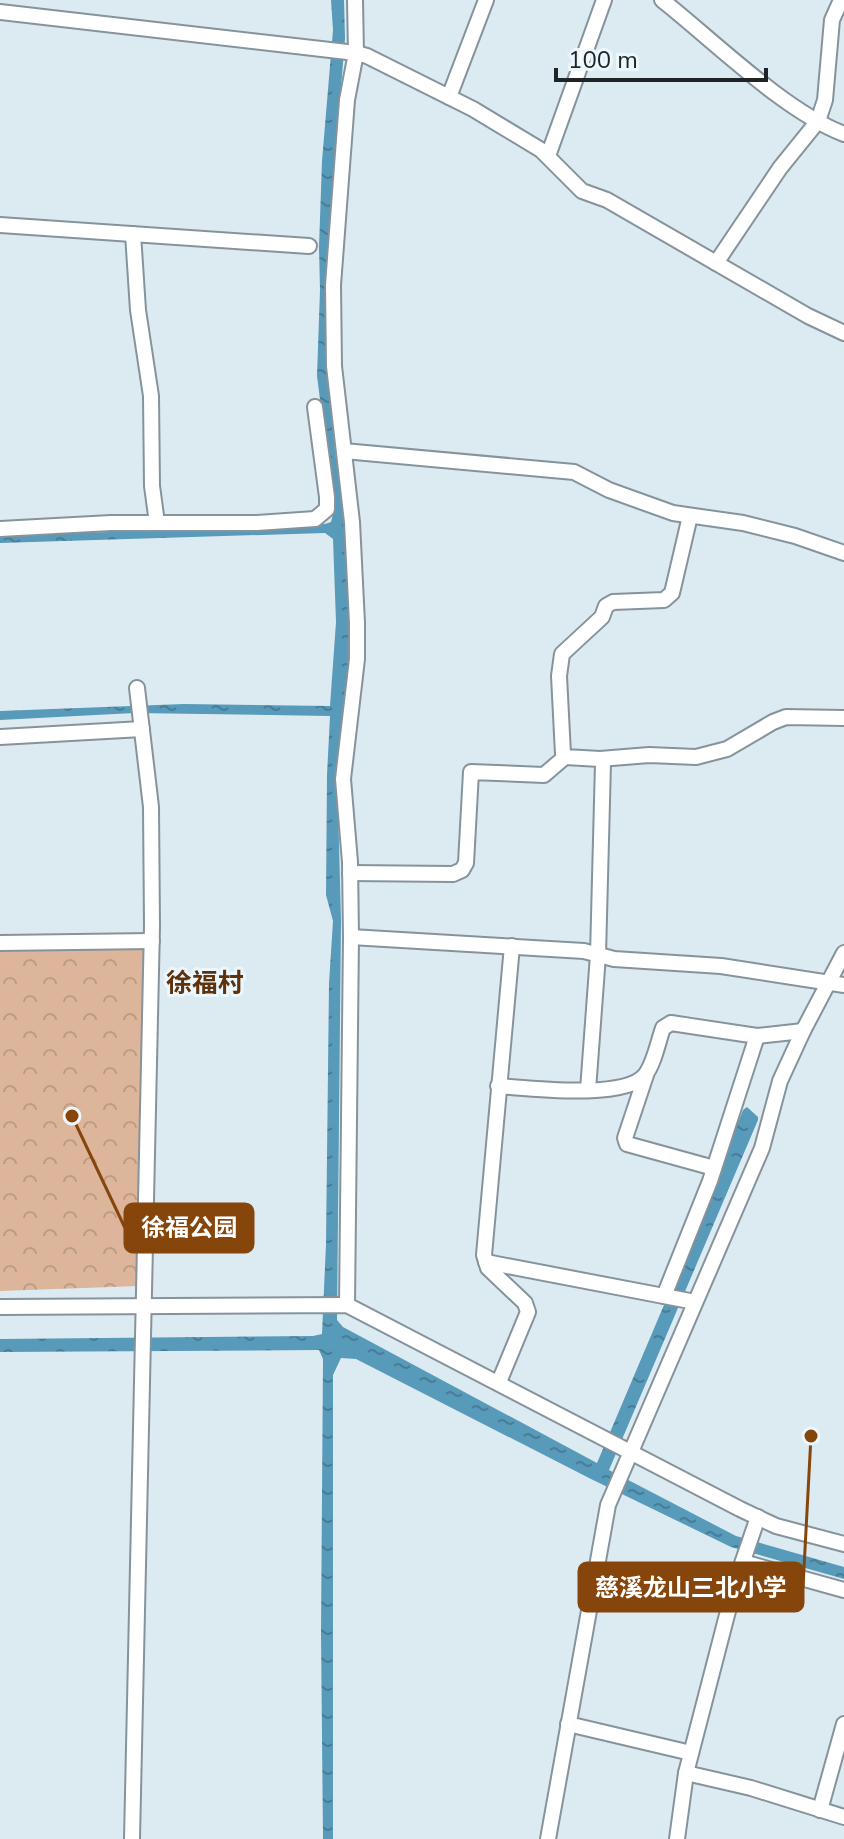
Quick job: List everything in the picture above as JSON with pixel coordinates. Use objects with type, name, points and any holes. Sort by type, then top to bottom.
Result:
[{"type":"street","points":[[347,1305],[351,937],[343,779],[357,659],[357,623],[353,535],[334,366],[333,285],[347,100],[356,53],[355,0]]},
{"type":"street","points":[[449,97],[486,0]]},
{"type":"street","points":[[548,156],[604,0]]},
{"type":"street","points":[[662,0],[779,95],[844,134]]},
{"type":"street","points":[[716,263],[780,168],[818,121],[837,46],[832,20],[841,0]]},
{"type":"street","points":[[0,12],[356,53],[473,109],[548,156],[582,191],[607,200],[808,316],[844,333]]},
{"type":"street","points":[[0,225],[309,246]]},
{"type":"street","points":[[133,234],[138,310],[151,396],[152,486],[157,523]]},
{"type":"street","points":[[0,529],[315,519],[327,509],[327,497],[315,407]]},
{"type":"street","points":[[344,451],[574,472],[640,502],[690,516],[743,523],[844,553]]},
{"type":"street","points":[[565,757],[559,676],[562,654],[602,617],[606,606],[613,602],[664,600],[672,593],[690,516]]},
{"type":"street","points":[[132,1839],[152,941],[151,807],[137,688]]},
{"type":"street","points":[[350,873],[453,874],[462,870],[466,863],[471,772],[544,775],[565,757],[696,757],[727,749],[786,717],[844,718]]},
{"type":"street","points":[[0,737],[142,729]]},
{"type":"street","points":[[588,1090],[598,955],[603,763],[600,759]]},
{"type":"street","points":[[351,937],[584,951],[630,961],[721,966],[844,985]]},
{"type":"street","points":[[0,943],[152,941]]},
{"type":"street","points":[[499,1382],[528,1312],[525,1303],[488,1268],[486,1262],[487,1203],[512,946]]},
{"type":"street","points":[[548,1839],[608,1505],[762,1148],[780,1081],[844,953]]},
{"type":"street","points":[[714,1168],[627,1144],[625,1138],[663,1028],[671,1023],[757,1036],[803,1031]]},
{"type":"street","points":[[664,1296],[714,1168],[757,1036]]},
{"type":"street","points":[[498,1086],[588,1090],[616,1087],[639,1080],[647,1074]]},
{"type":"street","points":[[486,1262],[695,1302]]},
{"type":"street","points":[[0,1307],[347,1305],[776,1526],[844,1544]]},
{"type":"street","points":[[677,1839],[691,1753],[758,1517]]},
{"type":"street","points":[[743,1562],[844,1590]]},
{"type":"street","points":[[568,1724],[691,1753]]},
{"type":"street","points":[[820,1810],[844,1724]]},
{"type":"street","points":[[686,1773],[751,1788],[844,1817]]},
{"type":"green space","points":[[147,944],[139,1286],[0,1291],[0,945]]},
{"type":"water","points":[[331,0],[344,0],[345,38],[330,223],[328,345],[350,615],[337,769],[341,920],[337,1320],[343,1327],[597,1463],[743,1110],[747,1107],[758,1120],[609,1470],[736,1536],[844,1567],[844,1579],[731,1547],[356,1359],[341,1358],[333,1375],[333,1839],[323,1839],[323,1359],[319,1350],[0,1352],[0,1339],[322,1334],[333,921],[326,895],[330,716],[134,713],[0,720],[0,711],[184,704],[330,706],[336,622],[333,539],[325,533],[0,543],[0,536],[331,522],[334,510],[317,376],[322,161],[333,30]]},
{"type":"place","name":"徐福公园","points":[[72,1116]]},
{"type":"place","name":"慈溪龙山三北小学","points":[[811,1436]]},
{"type":"district","name":"徐福村","points":[[205,983]]}]
